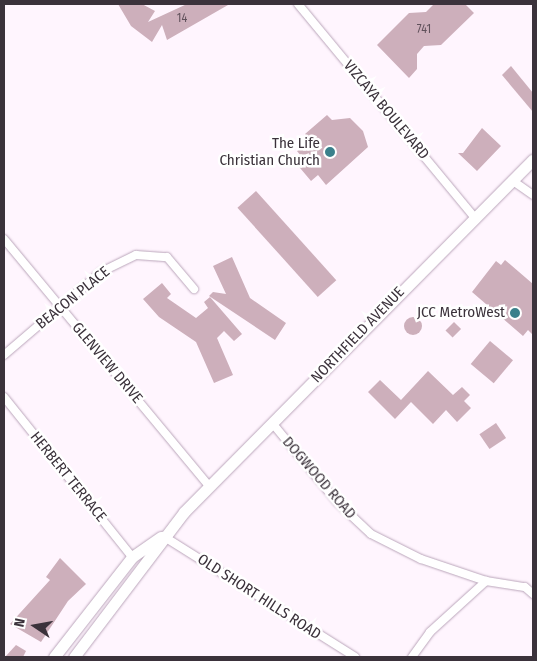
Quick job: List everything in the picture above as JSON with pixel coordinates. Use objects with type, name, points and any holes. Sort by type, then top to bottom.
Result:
[{"type":"main road","name":"NORTHFIELD AVENUE","points":[[163,536],[184,512],[273,424],[474,217],[513,182],[533,159]]},
{"type":"main road","points":[[54,657],[132,557],[163,536]]},
{"type":"main road","points":[[74,657],[109,609],[147,566],[163,536]]},
{"type":"main road","points":[[109,609],[108,600],[137,567],[132,557]]},
{"type":"street","name":"VIZCAYA BOULEVARD","points":[[298,4],[474,217]]},
{"type":"street","points":[[513,182],[533,195]]},
{"type":"street","name":"GLENVIEW DRIVE","points":[[4,239],[210,487]]},
{"type":"street","name":"BEACON PLACE","points":[[4,355],[101,272],[136,255],[167,257],[194,289]]},
{"type":"street","name":"HERBERT TERRACE","points":[[4,398],[132,557]]},
{"type":"street","name":"DOGWOOD ROAD","points":[[273,424],[338,503],[370,534],[421,559],[486,581],[529,586],[533,594]]},
{"type":"street","name":"OLD SHORT HILLS ROAD","points":[[163,536],[355,657]]},
{"type":"street","points":[[412,657],[430,632],[486,581]]},
{"type":"building","points":[[118,4],[142,4],[155,11],[148,22],[187,4],[228,5],[167,40],[162,25],[152,42],[131,26]]},
{"type":"building","points":[[434,4],[465,4],[474,13],[441,45],[424,46],[417,54],[417,69],[409,78],[377,45],[409,13],[426,12]]},
{"type":"building","points":[[511,66],[533,93],[533,112],[502,75]]},
{"type":"building","points":[[327,115],[332,120],[350,118],[363,131],[368,147],[326,185],[318,175],[311,181],[295,162],[301,156],[297,151],[310,140],[305,134]]},
{"type":"building","points":[[482,128],[501,146],[477,171],[458,153],[463,153]]},
{"type":"building","points":[[256,191],[336,280],[318,297],[237,208]]},
{"type":"building","points":[[232,257],[250,298],[286,323],[275,340],[209,296],[213,292],[226,294],[213,266]]},
{"type":"building","name":"JCC MetroWest","points":[[505,260],[533,284],[533,335],[528,330],[523,336],[472,292],[496,261],[501,265]]},
{"type":"building","points":[[162,283],[171,294],[167,298],[196,318],[208,308],[204,302],[210,297],[242,334],[234,341],[224,331],[217,338],[233,375],[214,383],[196,342],[159,317],[143,299]]},
{"type":"building","points":[[413,317],[419,320],[422,326],[419,332],[413,335],[407,332],[404,326],[407,320]]},
{"type":"building","points":[[454,322],[461,329],[453,338],[446,330]]},
{"type":"building","points":[[490,341],[513,360],[494,383],[471,364]]},
{"type":"building","points":[[428,371],[453,395],[462,387],[470,395],[464,401],[471,408],[457,422],[446,410],[433,424],[411,402],[395,419],[368,392],[380,380],[401,400]]},
{"type":"building","points":[[496,423],[506,438],[489,449],[479,434]]},
{"type":"building","points":[[60,558],[86,584],[68,601],[41,642],[10,624],[50,580],[46,577]]},
{"type":"building","points":[[16,645],[26,651],[23,657],[5,657]]},
{"type":"place","name":"The Life Christian Church","points":[[330,152]]},
{"type":"place","name":"JCC MetroWest","points":[[515,313]]}]
